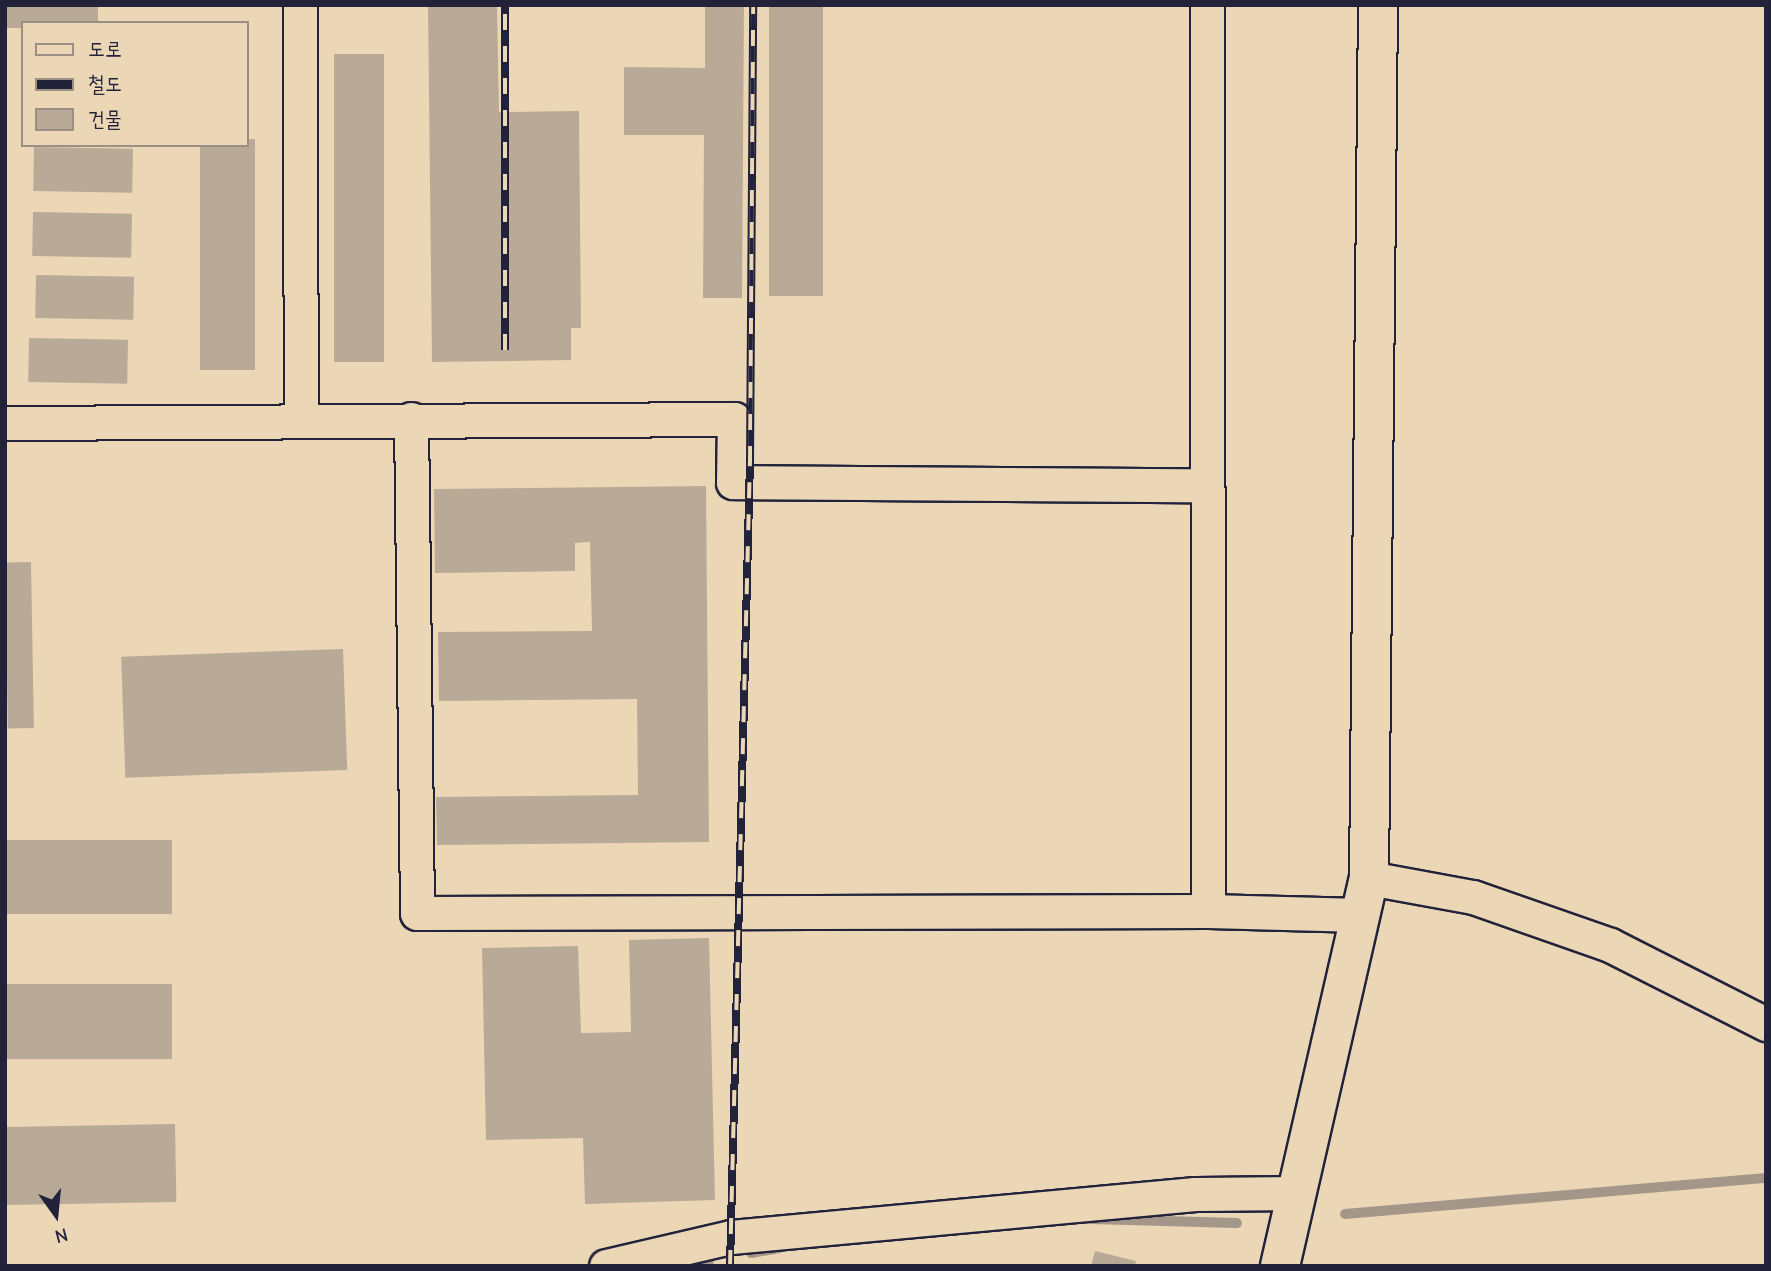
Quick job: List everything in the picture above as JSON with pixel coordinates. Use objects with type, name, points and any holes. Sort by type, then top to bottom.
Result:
[{"type":"highway","points":[[1280,1266],[1369,878],[1378,5]]},
{"type":"street","points":[[300,5],[301,419]]},
{"type":"street","points":[[1207,5],[1204,485],[1208,911]]},
{"type":"street","points":[[5,423],[301,419],[734,419],[733,482],[1204,485]]},
{"type":"street","points":[[411,419],[417,913],[1208,911],[1361,915]]},
{"type":"street","points":[[1369,878],[1473,897],[1597,940],[1766,1024]]},
{"type":"street","points":[[606,1266],[731,1237],[1195,1194],[1297,1193]]},
{"type":"building","points":[[5,5],[98,5],[98,21],[21,21],[21,28],[5,28]]},
{"type":"building","points":[[428,5],[497,5],[499,112],[579,111],[581,328],[571,328],[571,360],[432,362]]},
{"type":"building","points":[[705,5],[744,5],[742,298],[703,298],[704,135],[624,135],[624,67],[705,68]]},
{"type":"building","points":[[769,5],[823,5],[823,296],[769,296]]},
{"type":"building","points":[[334,54],[384,54],[384,362],[334,362]]},
{"type":"building","points":[[248,139],[255,139],[255,370],[200,370],[200,147],[248,147]]},
{"type":"building","points":[[34,147],[133,149],[132,193],[33,191]]},
{"type":"building","points":[[33,212],[132,214],[131,258],[32,256]]},
{"type":"building","points":[[36,275],[134,277],[133,320],[35,318]]},
{"type":"building","points":[[29,338],[128,340],[127,384],[28,382]]},
{"type":"building","points":[[706,486],[709,842],[437,845],[436,797],[638,795],[637,699],[439,701],[438,632],[592,631],[590,542],[575,543],[575,571],[435,573],[434,489]]},
{"type":"building","points":[[5,562],[31,562],[34,728],[8,728]]},
{"type":"building","points":[[343,649],[347,770],[125,778],[121,657]]},
{"type":"building","points":[[5,840],[172,840],[172,914],[5,914]]},
{"type":"building","points":[[709,938],[715,1200],[585,1204],[583,1138],[486,1140],[482,948],[578,946],[581,1033],[631,1032],[629,940]]},
{"type":"building","points":[[5,984],[172,984],[172,1059],[5,1059]]},
{"type":"building","points":[[175,1124],[176,1202],[6,1205],[5,1127]]},
{"type":"building","points":[[1095,1251],[1136,1261],[1135,1266],[1091,1266]]},
{"type":"waterway","points":[[1345,1214],[1766,1178]]},
{"type":"waterway","points":[[1091,1219],[1237,1223]]},
{"type":"waterway","points":[[751,1253],[780,1248]]},
{"type":"waterway","points":[[693,1266],[709,1262]]},
{"type":"railway","points":[[505,5],[505,350]]},
{"type":"railway","points":[[730,1266],[750,462],[753,5]]}]
